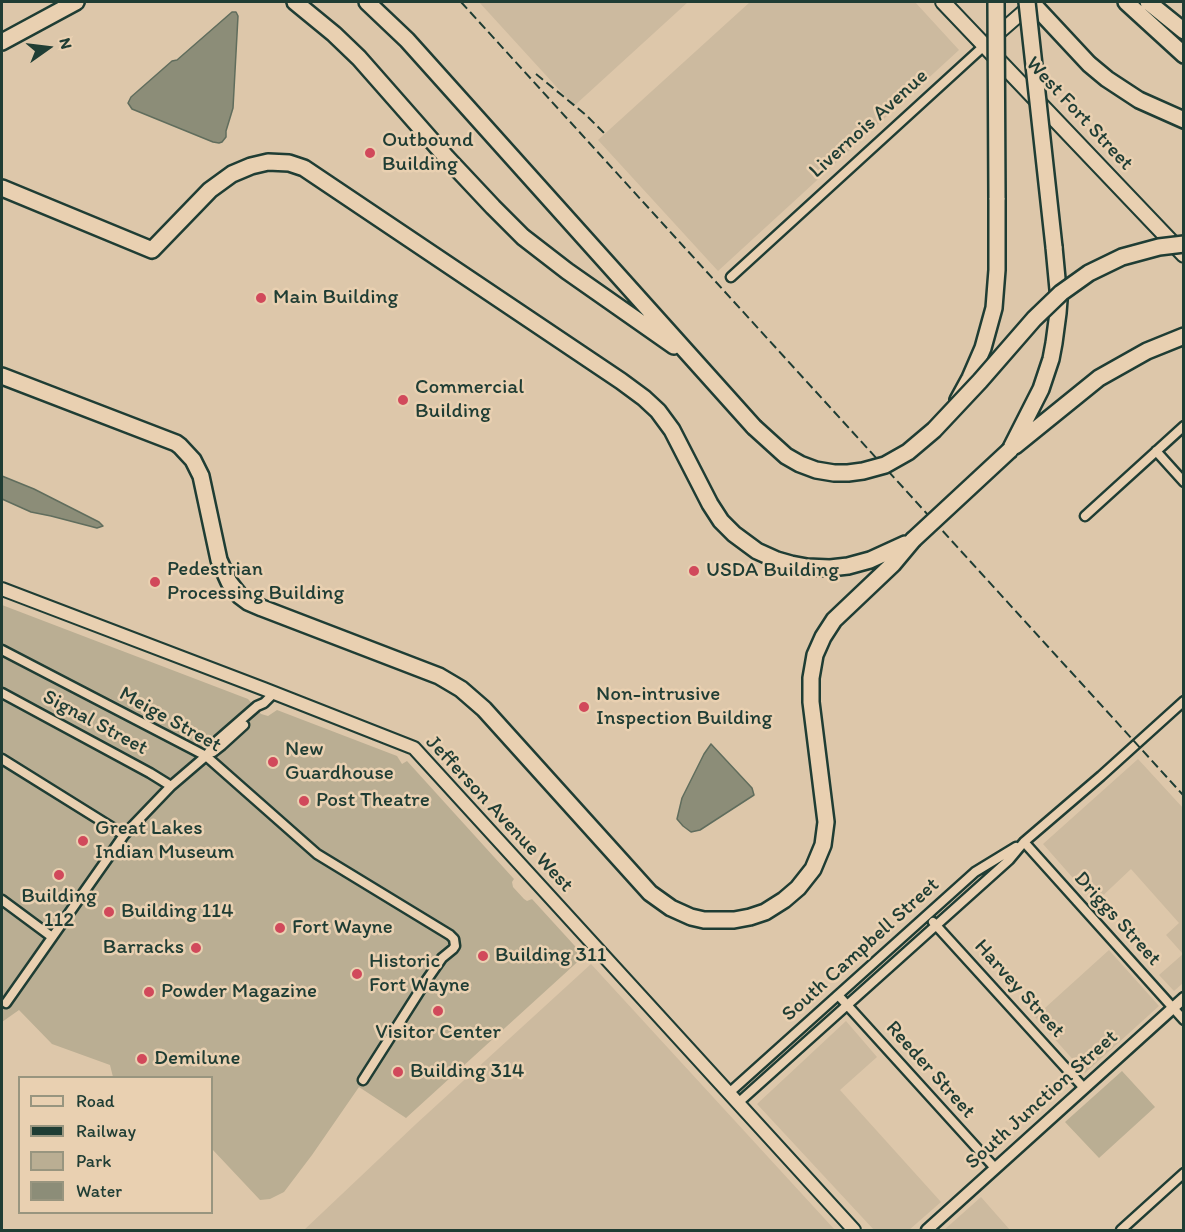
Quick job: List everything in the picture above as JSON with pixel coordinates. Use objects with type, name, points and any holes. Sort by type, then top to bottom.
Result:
[{"type":"highway","points":[[2,42],[76,2]]},
{"type":"highway","points":[[295,2],[359,58],[447,158],[523,237],[702,368]]},
{"type":"highway","points":[[367,2],[407,40],[754,427],[779,452],[800,464],[826,472],[849,473],[877,468],[908,452],[934,430],[1060,292],[1078,279],[1133,253],[1184,244]]},
{"type":"highway","points":[[954,408],[983,348],[994,308],[997,281],[996,2]]},
{"type":"highway","points":[[1031,2],[1089,64],[1107,79],[1139,100],[1184,120]]},
{"type":"highway","points":[[1010,450],[1041,389],[1053,351],[1058,313],[1058,288],[1031,2]]},
{"type":"highway","points":[[1126,2],[1184,55]]},
{"type":"highway","points":[[1148,2],[1184,31]]},
{"type":"highway","points":[[2,188],[152,250],[224,178],[250,166],[268,162],[289,163],[304,168],[644,398],[658,411],[672,430],[721,521],[748,545],[777,560],[820,568],[841,567],[870,560],[913,540]]},
{"type":"highway","points":[[2,376],[180,446],[194,460],[201,476],[221,566],[240,596],[262,608],[439,676],[462,689],[484,710],[650,893],[666,905],[690,917],[726,921],[765,912],[784,900],[809,875],[817,861],[825,837],[826,822],[811,702],[811,678],[815,654],[838,615],[893,564],[913,540],[1010,450],[1100,378],[1147,351],[1184,336]]},
{"type":"main road","name":"West Fort Street","points":[[943,2],[1184,255]]},
{"type":"main road","name":"Livernois Avenue","points":[[985,45],[1031,2]]},
{"type":"main road","name":"Jefferson Avenue West","points":[[2,590],[414,748],[854,1230]]},
{"type":"street","name":"Livernois Avenue","points":[[731,278],[985,45]]},
{"type":"street","points":[[1085,516],[1184,426]]},
{"type":"street","points":[[1156,451],[1184,482]]},
{"type":"street","name":"Meige Street","points":[[2,650],[206,756],[317,854],[450,935],[455,942],[453,949],[442,958],[426,981],[363,1080]]},
{"type":"street","name":"Signal Street","points":[[2,693],[171,786]]},
{"type":"street","points":[[6,1004],[124,835],[171,786],[206,756],[218,740],[274,693]]},
{"type":"street","name":"South Campbell Street","points":[[738,1102],[1009,860],[1024,842],[1184,701]]},
{"type":"street","points":[[2,759],[124,835]]},
{"type":"street","name":"South Campbell Street","points":[[729,1093],[975,872],[1024,842]]},
{"type":"street","name":"Driggs Street","points":[[1024,842],[1184,1020]]},
{"type":"street","points":[[2,900],[52,937]]},
{"type":"street","name":"Harvey Street","points":[[927,915],[1084,1088]]},
{"type":"street","name":"Reeder Street","points":[[838,995],[995,1168]]},
{"type":"street","name":"South Junction Street","points":[[927,1230],[1184,998]]},
{"type":"street","points":[[1121,1230],[1184,1173]]},
{"type":"shaded area","points":[[479,2],[688,2],[574,106]]},
{"type":"shaded area","points":[[750,2],[915,2],[959,50],[718,271],[598,140]]},
{"type":"shaded area","points":[[1138,759],[1183,808],[1183,954],[1166,935],[1179,923],[1131,869],[1095,903],[1043,844]]},
{"type":"shaded area","points":[[1109,950],[1159,1006],[1085,1073],[1035,1017]]},
{"type":"shaded area","points":[[1183,954],[1183,983],[1174,991],[1159,975]]},
{"type":"shaded area","points":[[591,964],[835,1230],[304,1230],[416,1124]]},
{"type":"shaded area","points":[[846,1021],[877,1057],[840,1090],[941,1202],[909,1230],[874,1230],[757,1104]]},
{"type":"shaded area","points":[[981,1197],[1010,1230],[944,1230]]},
{"type":"green space","name":"Fort Wayne","points":[[2,605],[248,699],[261,714],[268,716],[277,710],[397,756],[402,764],[407,761],[514,879],[513,887],[527,901],[532,899],[584,956],[406,1118],[359,1087],[284,1192],[270,1199],[260,1200],[213,1150],[213,1076],[113,1076],[110,1065],[52,1044],[19,1010],[2,1022]]},
{"type":"green space","points":[[1122,1071],[1155,1107],[1099,1158],[1065,1122]]},
{"type":"water","points":[[232,12],[236,12],[238,16],[233,108],[226,137],[222,142],[213,142],[132,109],[128,103],[131,97]]},
{"type":"water","points":[[2,476],[34,489],[103,526],[97,528],[31,512],[2,499]]},
{"type":"water","points":[[711,744],[752,788],[754,795],[700,830],[691,832],[677,819],[682,798]]},
{"type":"railway","points":[[461,2],[1184,796]]},
{"type":"railway","points":[[536,74],[586,115],[606,135]]},
{"type":"place","name":"Outbound Building","points":[[370,153]]},
{"type":"place","name":"Main Building","points":[[261,298]]},
{"type":"place","name":"Commercial Building","points":[[403,400]]},
{"type":"place","name":"USDA Building","points":[[694,571]]},
{"type":"place","name":"Pedestrian Processing Building","points":[[155,582]]},
{"type":"place","name":"Non-intrusive Inspection Building","points":[[584,707]]},
{"type":"place","name":"New Guardhouse","points":[[273,762]]},
{"type":"place","name":"Post Theatre","points":[[304,801]]},
{"type":"place","name":"Great Lakes Indian Museum","points":[[83,841]]},
{"type":"place","name":"Building 112","points":[[59,875]]},
{"type":"place","name":"Building 114","points":[[109,912]]},
{"type":"place","name":"Fort Wayne","points":[[280,928]]},
{"type":"place","name":"Barracks","points":[[196,948]]},
{"type":"place","name":"Building 311","points":[[483,956]]},
{"type":"place","name":"Historic Fort Wayne","points":[[357,974]]},
{"type":"place","name":"Powder Magazine","points":[[149,992]]},
{"type":"place","name":"Visitor Center","points":[[438,1011]]},
{"type":"place","name":"Demilune","points":[[142,1059]]},
{"type":"place","name":"Building 314","points":[[398,1072]]}]
